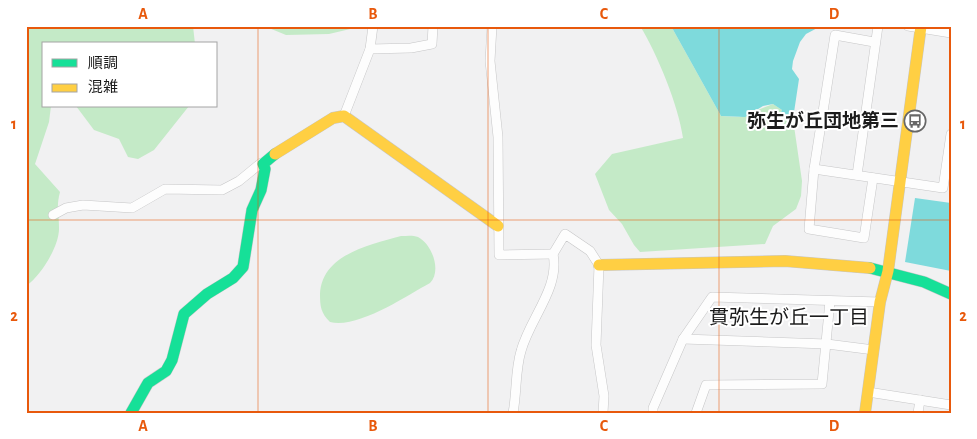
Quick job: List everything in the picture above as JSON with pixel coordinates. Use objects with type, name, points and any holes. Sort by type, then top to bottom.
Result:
[{"type":"street","points":[[344,116],[370,50],[374,26]]},
{"type":"street","points":[[370,50],[411,48],[432,44],[433,26]]},
{"type":"street","points":[[492,26],[490,61],[498,137],[499,255],[553,254]]},
{"type":"street","points":[[857,175],[874,42],[878,26]]},
{"type":"street","points":[[908,26],[951,33]]},
{"type":"street","points":[[865,413],[880,302],[888,271],[921,27]]},
{"type":"street","points":[[873,178],[864,238],[809,229],[814,169],[835,35],[874,42]]},
{"type":"street","points":[[53,215],[66,208],[83,205],[132,208],[165,189],[222,190],[239,181],[275,154],[334,118],[344,116],[498,226]]},
{"type":"street","points":[[814,169],[943,188],[951,134]]},
{"type":"street","points":[[131,413],[148,383],[166,371],[172,360],[184,314],[207,294],[237,275],[243,267],[252,210],[261,190],[265,169],[263,164]]},
{"type":"street","points":[[513,413],[520,352],[529,326],[553,281],[555,265],[553,254],[565,234],[590,251],[599,265],[596,345],[604,396],[603,413]]},
{"type":"street","points":[[599,265],[782,261],[847,263],[888,271],[951,294]]},
{"type":"street","points":[[653,413],[653,408],[683,339],[712,297],[880,302]]},
{"type":"street","points":[[696,413],[706,385],[822,384],[830,301]]},
{"type":"street","points":[[683,339],[827,344],[874,350]]},
{"type":"street","points":[[868,392],[951,405]]},
{"type":"street","points":[[918,413],[920,400]]},
{"type":"green space","points":[[26,26],[193,26],[195,42],[42,42],[42,108],[51,108],[49,122],[35,164],[60,192],[58,206],[59,227],[53,251],[48,260],[38,275],[26,286]]},
{"type":"green space","points":[[264,26],[363,26],[329,34],[286,35]]},
{"type":"green space","points":[[640,26],[671,26],[721,116],[740,117],[773,104],[782,110],[780,117],[793,119],[802,181],[801,196],[796,209],[773,226],[765,244],[640,252],[622,224],[609,210],[595,174],[612,154],[683,138],[677,111],[666,80],[647,37]]},
{"type":"green space","points":[[78,108],[187,108],[154,150],[138,159],[128,157],[119,139],[94,130]]},
{"type":"green space","points":[[401,236],[418,237],[423,240],[431,251],[434,258],[435,272],[434,278],[430,283],[368,316],[354,321],[330,322],[323,313],[320,299],[323,280],[329,269],[338,260],[350,253]]},
{"type":"water","points":[[671,26],[821,26],[806,34],[800,42],[793,61],[792,69],[799,79],[793,119],[779,117],[782,110],[773,104],[763,106],[745,117],[721,116]]},
{"type":"water","points":[[915,198],[951,203],[951,271],[905,262]]},
{"type":"traffic: fast","points":[[131,413],[148,383],[166,371],[172,360],[184,314],[207,294],[233,278],[243,267],[252,210],[261,190],[265,169],[263,164],[275,154]]},
{"type":"traffic: fast","points":[[870,268],[924,282],[951,294]]},
{"type":"traffic: slow","points":[[865,413],[880,302],[888,271],[921,26]]},
{"type":"traffic: slow","points":[[275,154],[333,118],[344,116],[498,226]]},
{"type":"traffic: slow","points":[[599,265],[785,261],[870,268]]},
{"type":"place","name":"弥生が丘団地第三","points":[[915,121]]},
{"type":"district","name":"貫弥生が丘一丁目","points":[[789,318]]}]
